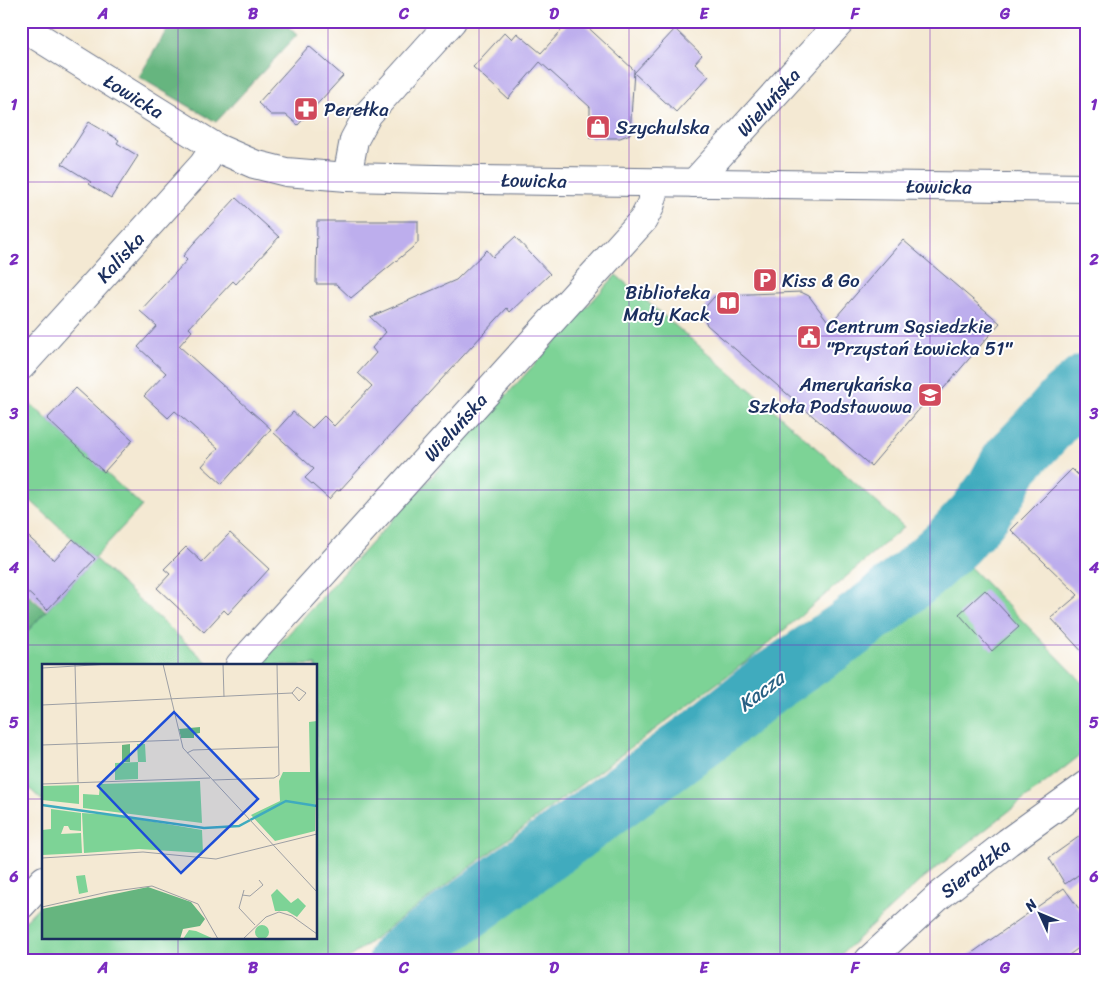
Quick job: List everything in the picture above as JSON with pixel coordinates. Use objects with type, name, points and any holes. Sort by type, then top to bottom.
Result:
[{"type":"street","points":[[347,177],[354,140],[368,114],[452,21]]},
{"type":"street","name":"Wieluńska","points":[[694,183],[841,21]]},
{"type":"street","name":"Łowicka","points":[[21,26],[215,146],[254,164],[286,172],[347,177],[1087,188]]},
{"type":"street","name":"Kaliska","points":[[21,366],[203,165],[215,146]]},
{"type":"street","name":"Wieluńska","points":[[241,664],[643,220],[650,207],[657,182]]},
{"type":"street","name":"Sieradzka","points":[[869,960],[938,897],[1008,842],[1087,784]]},
{"type":"street","points":[[21,905],[42,882]]},
{"type":"green space","points":[[173,21],[282,21],[297,35],[216,122],[139,77]]},
{"type":"green space","points":[[616,275],[766,403],[904,527],[755,655],[346,960],[21,960],[21,925],[42,903],[42,938],[318,938],[318,664],[261,664]]},
{"type":"green space","points":[[22,396],[142,506],[94,558],[21,492]]},
{"type":"green space","points":[[95,559],[209,664],[42,664],[42,800],[21,781],[21,638]]},
{"type":"green space","points":[[970,567],[1087,687],[1087,750],[921,880],[835,960],[423,960],[743,733],[867,637],[955,573]]},
{"type":"green space","points":[[21,588],[46,611],[21,638]]},
{"type":"building","points":[[570,21],[581,21],[634,70],[630,134],[620,138],[590,138],[590,107],[540,62],[508,99],[473,67],[505,32],[512,39],[517,33],[541,53]]},
{"type":"building","points":[[675,29],[702,55],[695,63],[709,76],[676,112],[634,73]]},
{"type":"building","points":[[309,46],[343,76],[298,125],[286,115],[271,115],[258,103]]},
{"type":"building","points":[[89,122],[119,140],[117,143],[138,156],[111,198],[89,184],[91,182],[62,164]]},
{"type":"building","points":[[236,198],[279,237],[236,284],[233,281],[189,328],[192,331],[179,346],[271,429],[222,484],[202,466],[218,448],[175,411],[168,418],[144,396],[166,373],[138,347],[157,326],[140,311],[187,260],[183,256],[193,244]]},
{"type":"building","points":[[317,221],[418,221],[418,243],[351,298],[336,284],[316,284]]},
{"type":"building","points":[[515,237],[550,274],[510,312],[507,308],[339,491],[337,490],[329,499],[305,478],[314,469],[274,433],[293,412],[312,428],[324,416],[334,426],[372,386],[358,373],[376,353],[372,348],[386,332],[370,317],[456,280],[487,250],[493,257]]},
{"type":"building","points":[[903,240],[1000,323],[938,395],[928,399],[871,466],[707,325],[704,311],[714,297],[724,295],[801,292],[809,296],[830,324]]},
{"type":"building","points":[[76,388],[133,440],[104,472],[47,419]]},
{"type":"building","points":[[1072,469],[1087,484],[1087,657],[1051,618],[1078,595],[1011,530]]},
{"type":"building","points":[[21,530],[54,560],[73,539],[95,559],[47,610],[21,586]]},
{"type":"building","points":[[230,533],[269,569],[228,614],[224,610],[204,632],[157,588],[170,574],[164,569],[186,547],[202,562]]},
{"type":"building","points":[[985,590],[1019,627],[992,651],[959,614]]},
{"type":"building","points":[[1087,831],[1087,869],[1065,884],[1049,858]]},
{"type":"building","points":[[1064,888],[1087,920],[1087,942],[1062,960],[962,960]]},
{"type":"waterway","name":"Kacza","points":[[399,960],[706,734],[767,685],[845,632],[918,574],[950,545],[977,516],[996,490],[1011,462],[1067,401],[1087,384]]},
{"type":"place","name":"Perełka","points":[[306,109]]},
{"type":"place","name":"Szychulska","points":[[598,127]]},
{"type":"place","name":"Kiss & Go","points":[[765,280]]},
{"type":"place","name":"Biblioteka Mały Kack","points":[[728,303]]},
{"type":"place","name":"Centrum Sąsiedzkie \"Przystań Łowicka 51\"","points":[[809,337]]},
{"type":"place","name":"Amerykańska Szkoła Podstawowa","points":[[930,395]]}]
